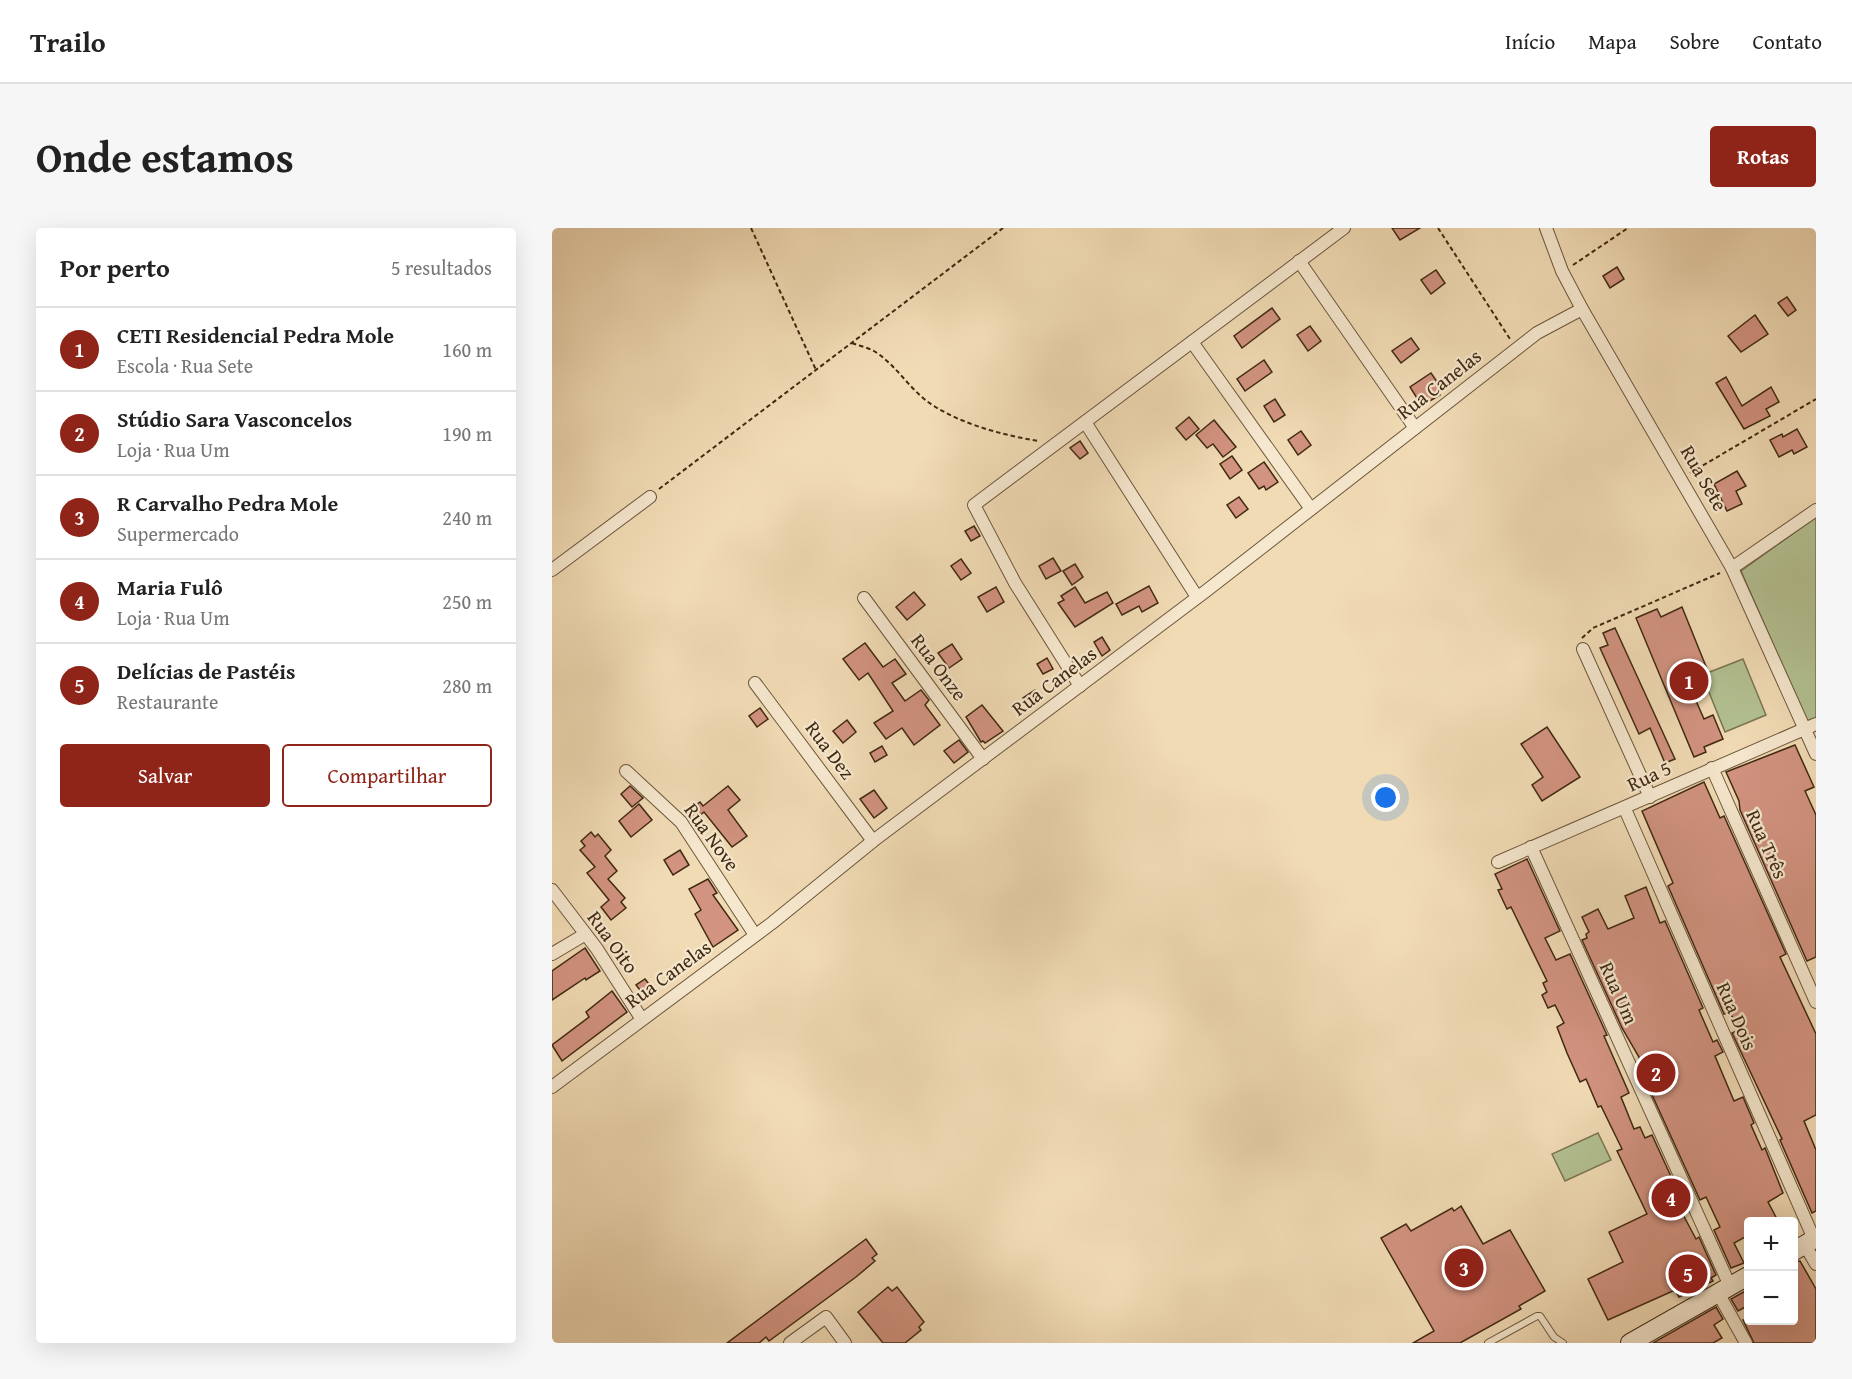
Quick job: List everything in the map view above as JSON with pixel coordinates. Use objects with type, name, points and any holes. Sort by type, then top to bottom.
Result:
[{"type":"street","points":[[1080,686],[1016,583],[975,505],[1344,228]]},
{"type":"street","name":"Rua Sete","points":[[1546,228],[1562,271],[1582,309],[1682,478],[1732,568],[1810,726],[1816,754]]},
{"type":"street","points":[[1299,261],[1415,428]]},
{"type":"street","name":"Rua Canelas","points":[[552,1087],[1197,597],[1537,333],[1582,309]]},
{"type":"street","points":[[1192,342],[1311,509]]},
{"type":"street","points":[[1085,422],[1197,597]]},
{"type":"street","points":[[552,570],[650,496]]},
{"type":"street","points":[[1732,568],[1816,510]]},
{"type":"street","name":"Rua Onze","points":[[864,598],[983,759]]},
{"type":"street","points":[[1583,649],[1650,797]]},
{"type":"street","name":"Rua Dez","points":[[755,683],[873,841]]},
{"type":"street","name":"Rua 5","points":[[1498,862],[1625,809],[1810,726]]},
{"type":"street","name":"Rua Três","points":[[1712,768],[1816,1002]]},
{"type":"street","name":"Rua Nove","points":[[626,771],[681,822],[755,934]]},
{"type":"street","name":"Rua Dois","points":[[1625,809],[1816,1264]]},
{"type":"street","name":"Rua Um","points":[[1531,847],[1746,1343]]},
{"type":"street","name":"Rua Oito","points":[[552,890],[584,935],[597,949],[641,1018]]},
{"type":"street","points":[[552,954],[584,935]]},
{"type":"street","points":[[1633,1342],[1744,1279]]},
{"type":"street","points":[[790,1343],[825,1317],[845,1343]]},
{"type":"lane","points":[[1488,1343],[1537,1316],[1540,1316],[1554,1337],[1563,1343]]},
{"type":"path","points":[[752,228],[816,370]]},
{"type":"path","points":[[650,496],[1003,228]]},
{"type":"path","points":[[1438,228],[1516,349]]},
{"type":"path","points":[[1562,271],[1628,228]]},
{"type":"path","points":[[852,343],[876,351],[894,366],[913,389],[934,406],[963,420],[1003,434],[1057,443]]},
{"type":"path","points":[[1682,478],[1816,399]]},
{"type":"path","points":[[1583,649],[1582,636],[1593,628],[1732,568]]},
{"type":"green space","points":[[1816,517],[1816,718],[1807,722],[1741,571]]},
{"type":"green space","points":[[1743,659],[1766,715],[1725,732],[1702,675]]},
{"type":"green space","points":[[1598,1133],[1611,1160],[1565,1181],[1552,1154]]},
{"type":"building","points":[[1392,228],[1420,228],[1400,240]]},
{"type":"building","points":[[1617,267],[1624,279],[1610,288],[1603,276]]},
{"type":"building","points":[[1436,270],[1445,283],[1431,294],[1421,280]]},
{"type":"building","points":[[1787,297],[1796,310],[1788,316],[1778,303]]},
{"type":"building","points":[[1272,308],[1280,319],[1242,348],[1234,336]]},
{"type":"building","points":[[1755,315],[1768,334],[1741,352],[1728,336]]},
{"type":"building","points":[[1310,326],[1321,341],[1308,351],[1297,335]]},
{"type":"building","points":[[1411,338],[1419,349],[1401,363],[1392,351]]},
{"type":"building","points":[[1264,360],[1272,372],[1245,391],[1237,379]]},
{"type":"building","points":[[1431,373],[1442,389],[1438,392],[1440,395],[1428,402],[1426,400],[1420,403],[1410,387]]},
{"type":"building","points":[[1726,377],[1742,406],[1771,387],[1779,402],[1766,409],[1770,416],[1744,429],[1716,383]]},
{"type":"building","points":[[1275,399],[1285,415],[1274,422],[1264,406]]},
{"type":"building","points":[[1189,417],[1199,429],[1186,440],[1176,428]]},
{"type":"building","points":[[1214,420],[1236,447],[1223,457],[1213,444],[1207,448],[1196,435]]},
{"type":"building","points":[[1797,429],[1807,447],[1794,454],[1792,450],[1779,457],[1770,440],[1782,434],[1783,437]]},
{"type":"building","points":[[1301,431],[1311,445],[1298,455],[1288,440]]},
{"type":"building","points":[[1080,441],[1088,453],[1080,459],[1070,448]]},
{"type":"building","points":[[1232,456],[1242,470],[1230,479],[1220,464]]},
{"type":"building","points":[[1264,462],[1278,482],[1266,490],[1264,486],[1259,489],[1248,473]]},
{"type":"building","points":[[1737,471],[1746,486],[1736,491],[1742,504],[1727,511],[1714,484]]},
{"type":"building","points":[[1239,497],[1248,509],[1236,518],[1227,505]]},
{"type":"building","points":[[974,526],[980,536],[971,541],[965,531]]},
{"type":"building","points":[[1053,558],[1061,571],[1046,579],[1039,566]]},
{"type":"building","points":[[961,559],[971,573],[961,580],[951,566]]},
{"type":"building","points":[[1075,564],[1083,577],[1072,585],[1063,571]]},
{"type":"building","points":[[1149,586],[1158,603],[1142,612],[1139,606],[1122,615],[1116,604]]},
{"type":"building","points":[[996,587],[1004,602],[987,612],[978,597]]},
{"type":"building","points":[[1075,587],[1085,603],[1107,592],[1113,603],[1075,627],[1058,603],[1064,600],[1061,596]]},
{"type":"building","points":[[914,592],[925,605],[907,620],[896,607]]},
{"type":"building","points":[[1682,607],[1707,669],[1699,674],[1702,681],[1689,685],[1704,719],[1713,715],[1723,739],[1704,747],[1706,752],[1694,757],[1636,618],[1657,609],[1661,617]]},
{"type":"building","points":[[1615,628],[1675,759],[1665,763],[1650,728],[1639,734],[1600,648],[1608,645],[1603,633]]},
{"type":"building","points":[[1102,637],[1110,650],[1102,656],[1094,642]]},
{"type":"building","points":[[865,643],[883,667],[895,659],[906,674],[892,683],[905,701],[921,690],[929,700],[925,705],[940,725],[914,745],[902,728],[886,739],[874,723],[893,711],[868,673],[859,680],[843,659]]},
{"type":"building","points":[[952,644],[962,659],[949,668],[938,653]]},
{"type":"building","points":[[1047,658],[1053,669],[1043,674],[1037,664]]},
{"type":"building","points":[[1035,690],[1042,699],[1030,707],[1023,698]]},
{"type":"building","points":[[982,705],[1003,731],[985,743],[981,742],[966,717]]},
{"type":"building","points":[[760,708],[768,719],[757,727],[749,716]]},
{"type":"building","points":[[847,720],[856,732],[843,743],[833,731]]},
{"type":"building","points":[[1547,727],[1580,777],[1542,801],[1532,785],[1543,777],[1521,744]]},
{"type":"building","points":[[959,740],[968,752],[954,763],[944,751]]},
{"type":"building","points":[[1795,745],[1814,787],[1805,791],[1816,815],[1816,957],[1807,961],[1740,810],[1739,801],[1726,772]]},
{"type":"building","points":[[882,746],[887,755],[875,762],[870,753]]},
{"type":"building","points":[[1704,782],[1720,818],[1724,816],[1786,954],[1780,957],[1816,1034],[1816,1115],[1804,1121],[1816,1150],[1816,1211],[1812,1213],[1780,1140],[1782,1139],[1732,1033],[1738,1030],[1730,1012],[1724,1014],[1668,886],[1673,883],[1642,811]]},
{"type":"building","points":[[630,786],[643,798],[632,807],[621,794]]},
{"type":"building","points":[[728,786],[740,800],[728,810],[747,836],[732,847],[704,812],[693,821],[686,813],[700,802],[703,806]]},
{"type":"building","points":[[874,790],[887,808],[874,818],[860,799]]},
{"type":"building","points":[[639,804],[652,820],[631,837],[619,821]]},
{"type":"building","points":[[591,832],[595,837],[598,834],[611,850],[605,856],[617,871],[608,879],[625,898],[621,902],[626,908],[611,920],[601,907],[609,900],[587,873],[595,867],[580,850],[585,846],[581,841]]},
{"type":"building","points":[[680,850],[689,865],[673,875],[664,860]]},
{"type":"building","points":[[1527,859],[1560,931],[1545,938],[1556,960],[1570,954],[1607,1035],[1604,1036],[1629,1093],[1621,1097],[1634,1129],[1640,1127],[1645,1138],[1652,1135],[1685,1207],[1680,1209],[1696,1239],[1699,1237],[1716,1275],[1711,1278],[1713,1281],[1679,1297],[1675,1290],[1608,1320],[1588,1279],[1623,1262],[1609,1232],[1647,1214],[1617,1151],[1622,1149],[1601,1106],[1598,1107],[1586,1079],[1580,1082],[1567,1053],[1557,1027],[1564,1023],[1555,1005],[1548,1008],[1542,995],[1547,992],[1543,983],[1547,981],[1511,907],[1507,909],[1498,890],[1502,889],[1495,874]]},
{"type":"building","points":[[708,879],[717,893],[713,895],[738,930],[713,947],[695,914],[701,910],[689,889]]},
{"type":"building","points":[[1646,887],[1660,923],[1665,921],[1703,1008],[1699,1010],[1713,1042],[1717,1040],[1723,1052],[1715,1056],[1734,1101],[1743,1097],[1754,1123],[1751,1125],[1762,1150],[1765,1148],[1783,1193],[1768,1202],[1776,1217],[1744,1217],[1744,1238],[1734,1243],[1744,1263],[1731,1268],[1714,1230],[1720,1227],[1706,1197],[1700,1200],[1648,1086],[1639,1057],[1622,1028],[1582,940],[1587,938],[1586,934],[1589,932],[1582,917],[1598,909],[1608,929],[1634,918],[1625,896]]},
{"type":"building","points":[[585,948],[600,971],[552,1000],[552,971]]},
{"type":"building","points":[[645,979],[655,992],[647,999],[636,985]]},
{"type":"building","points":[[612,991],[627,1012],[562,1061],[552,1045],[589,1017],[586,1012]]},
{"type":"building","points":[[1461,1206],[1483,1244],[1510,1230],[1545,1291],[1519,1306],[1521,1309],[1460,1343],[1413,1343],[1434,1331],[1381,1238],[1406,1224],[1411,1231],[1452,1208],[1454,1211]]},
{"type":"building","points":[[866,1239],[877,1254],[872,1258],[875,1261],[856,1277],[769,1341],[766,1337],[759,1343],[727,1343]]},
{"type":"building","points":[[1798,1261],[1800,1261],[1816,1289],[1816,1343],[1754,1343],[1745,1325],[1798,1325]]},
{"type":"building","points":[[888,1287],[892,1291],[897,1287],[924,1322],[919,1327],[921,1330],[905,1343],[883,1343],[858,1312]]},
{"type":"building","points":[[1744,1292],[1744,1308],[1738,1311],[1731,1299]]},
{"type":"building","points":[[1716,1307],[1723,1319],[1714,1325],[1722,1338],[1713,1343],[1653,1343]]},
{"type":"place","name":"CETI Residencial Pedra Mole","points":[[1689,681]]},
{"type":"place","name":"Stúdio Sara Vasconcelos","points":[[1656,1073]]},
{"type":"place","name":"Maria Fulô","points":[[1671,1198]]},
{"type":"place","name":"R Carvalho Pedra Mole","points":[[1464,1268]]},
{"type":"place","name":"Delícias de Pastéis","points":[[1688,1274]]}]
